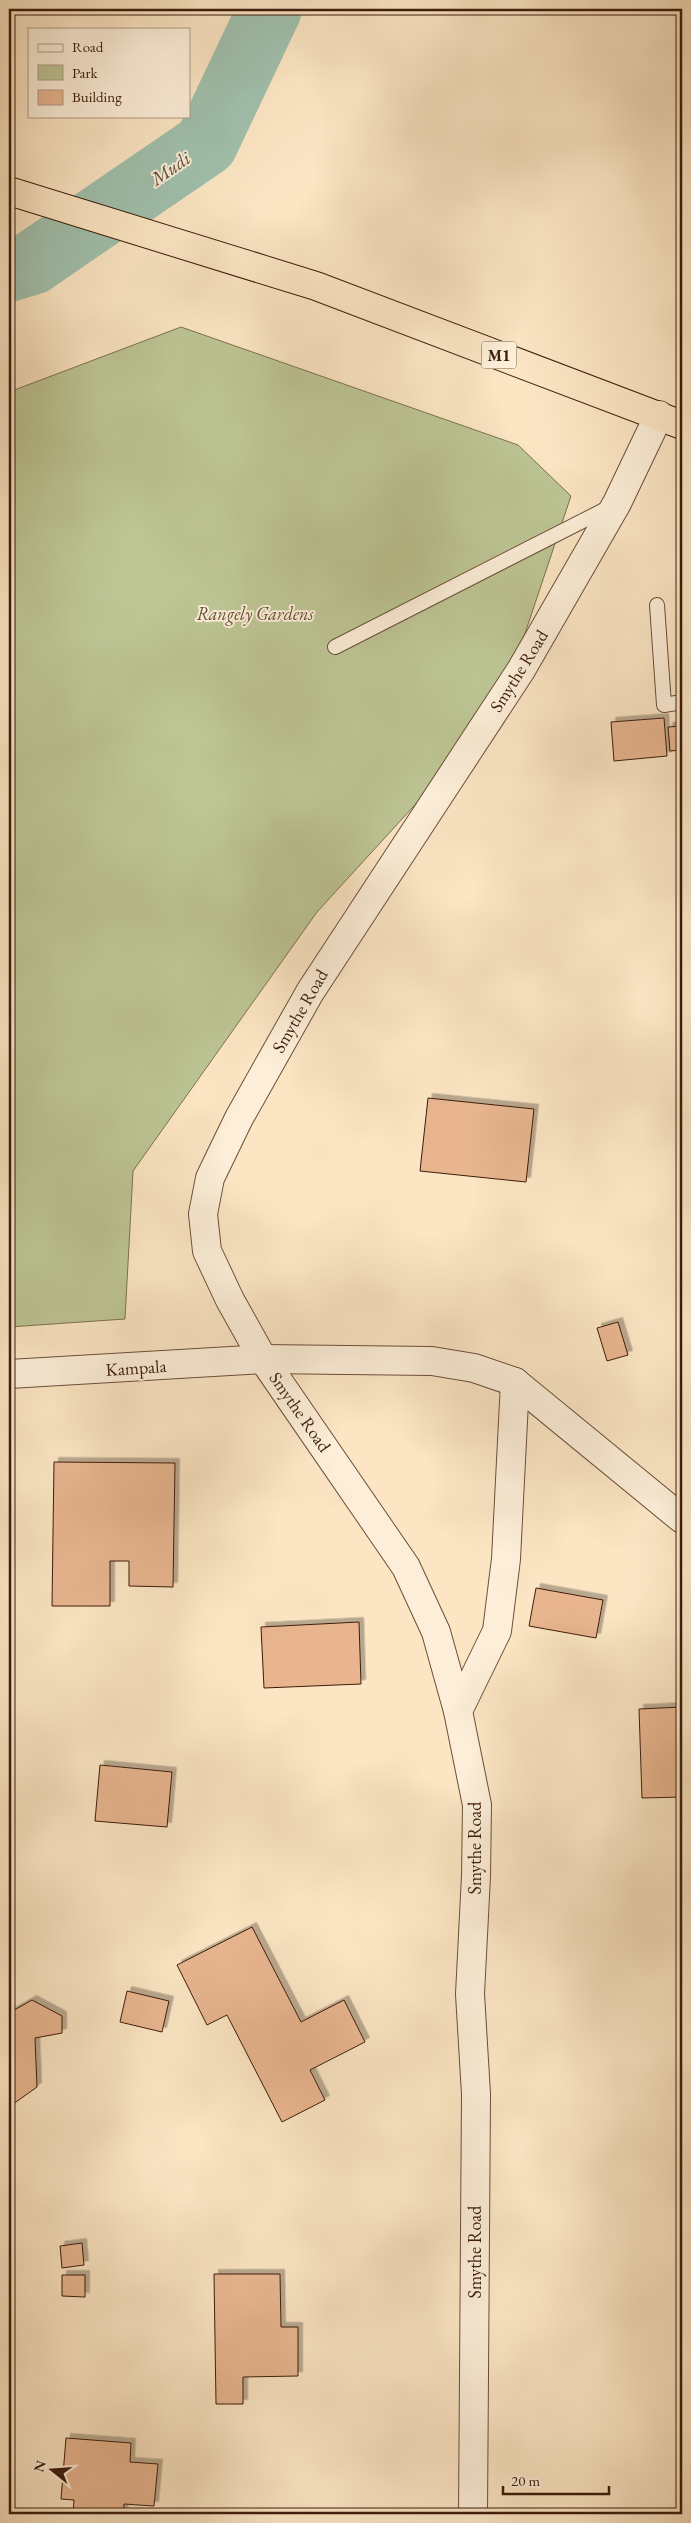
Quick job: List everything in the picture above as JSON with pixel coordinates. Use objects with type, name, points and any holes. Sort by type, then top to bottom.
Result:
[{"type":"highway","name":"M1","points":[[9,190],[316,286],[671,420]]},
{"type":"street","name":"Smythe Road","points":[[473,2514],[476,2094],[470,1994],[476,1876],[477,1805],[458,1711],[436,1632],[406,1567],[263,1359],[230,1300],[207,1250],[203,1214],[210,1178],[239,1118],[310,992],[521,670],[617,503],[671,420]]},
{"type":"street","name":"Kampala","points":[[9,1374],[263,1359],[432,1361],[474,1368],[515,1382]]},
{"type":"street","points":[[515,1382],[682,1519]]},
{"type":"street","points":[[458,1711],[498,1631],[506,1559],[515,1382]]},
{"type":"lane","points":[[335,647],[617,503]]},
{"type":"lane","points":[[657,605],[664,705],[682,702]]},
{"type":"green space","name":"Rangely Gardens","points":[[181,327],[518,445],[571,496],[498,714],[317,912],[133,1171],[125,1319],[9,1327],[9,392]]},
{"type":"building","points":[[682,634],[682,672],[679,635]]},
{"type":"building","points":[[664,718],[667,756],[614,761],[611,722]]},
{"type":"building","points":[[682,726],[682,750],[670,751],[668,727]]},
{"type":"building","points":[[428,1098],[534,1109],[526,1182],[420,1171]]},
{"type":"building","points":[[618,1322],[628,1355],[607,1361],[597,1328]]},
{"type":"building","points":[[54,1462],[175,1463],[173,1587],[129,1586],[129,1561],[110,1561],[110,1606],[52,1606]]},
{"type":"building","points":[[536,1588],[603,1600],[596,1638],[529,1626]]},
{"type":"building","points":[[359,1622],[361,1684],[264,1688],[261,1627]]},
{"type":"building","points":[[682,1707],[682,1797],[642,1798],[639,1709]]},
{"type":"building","points":[[100,1765],[172,1772],[167,1827],[95,1821]]},
{"type":"building","points":[[252,1927],[301,2022],[344,2000],[365,2042],[310,2070],[325,2100],[282,2122],[227,2015],[207,2025],[177,1965]]},
{"type":"building","points":[[127,1991],[169,2001],[162,2032],[120,2022]]},
{"type":"building","points":[[32,2000],[62,2016],[62,2033],[35,2038],[37,2087],[9,2107],[9,2013]]},
{"type":"building","points":[[82,2243],[84,2265],[62,2268],[60,2246]]},
{"type":"building","points":[[214,2274],[280,2274],[281,2327],[298,2327],[298,2376],[243,2377],[243,2404],[216,2404]]},
{"type":"building","points":[[62,2275],[85,2275],[85,2297],[62,2296]]},
{"type":"building","points":[[66,2438],[131,2443],[130,2462],[158,2464],[154,2506],[124,2504],[123,2514],[73,2514],[74,2500],[61,2499]]},
{"type":"waterway","name":"Mudi","points":[[9,270],[32,263],[206,144],[270,9]]}]
